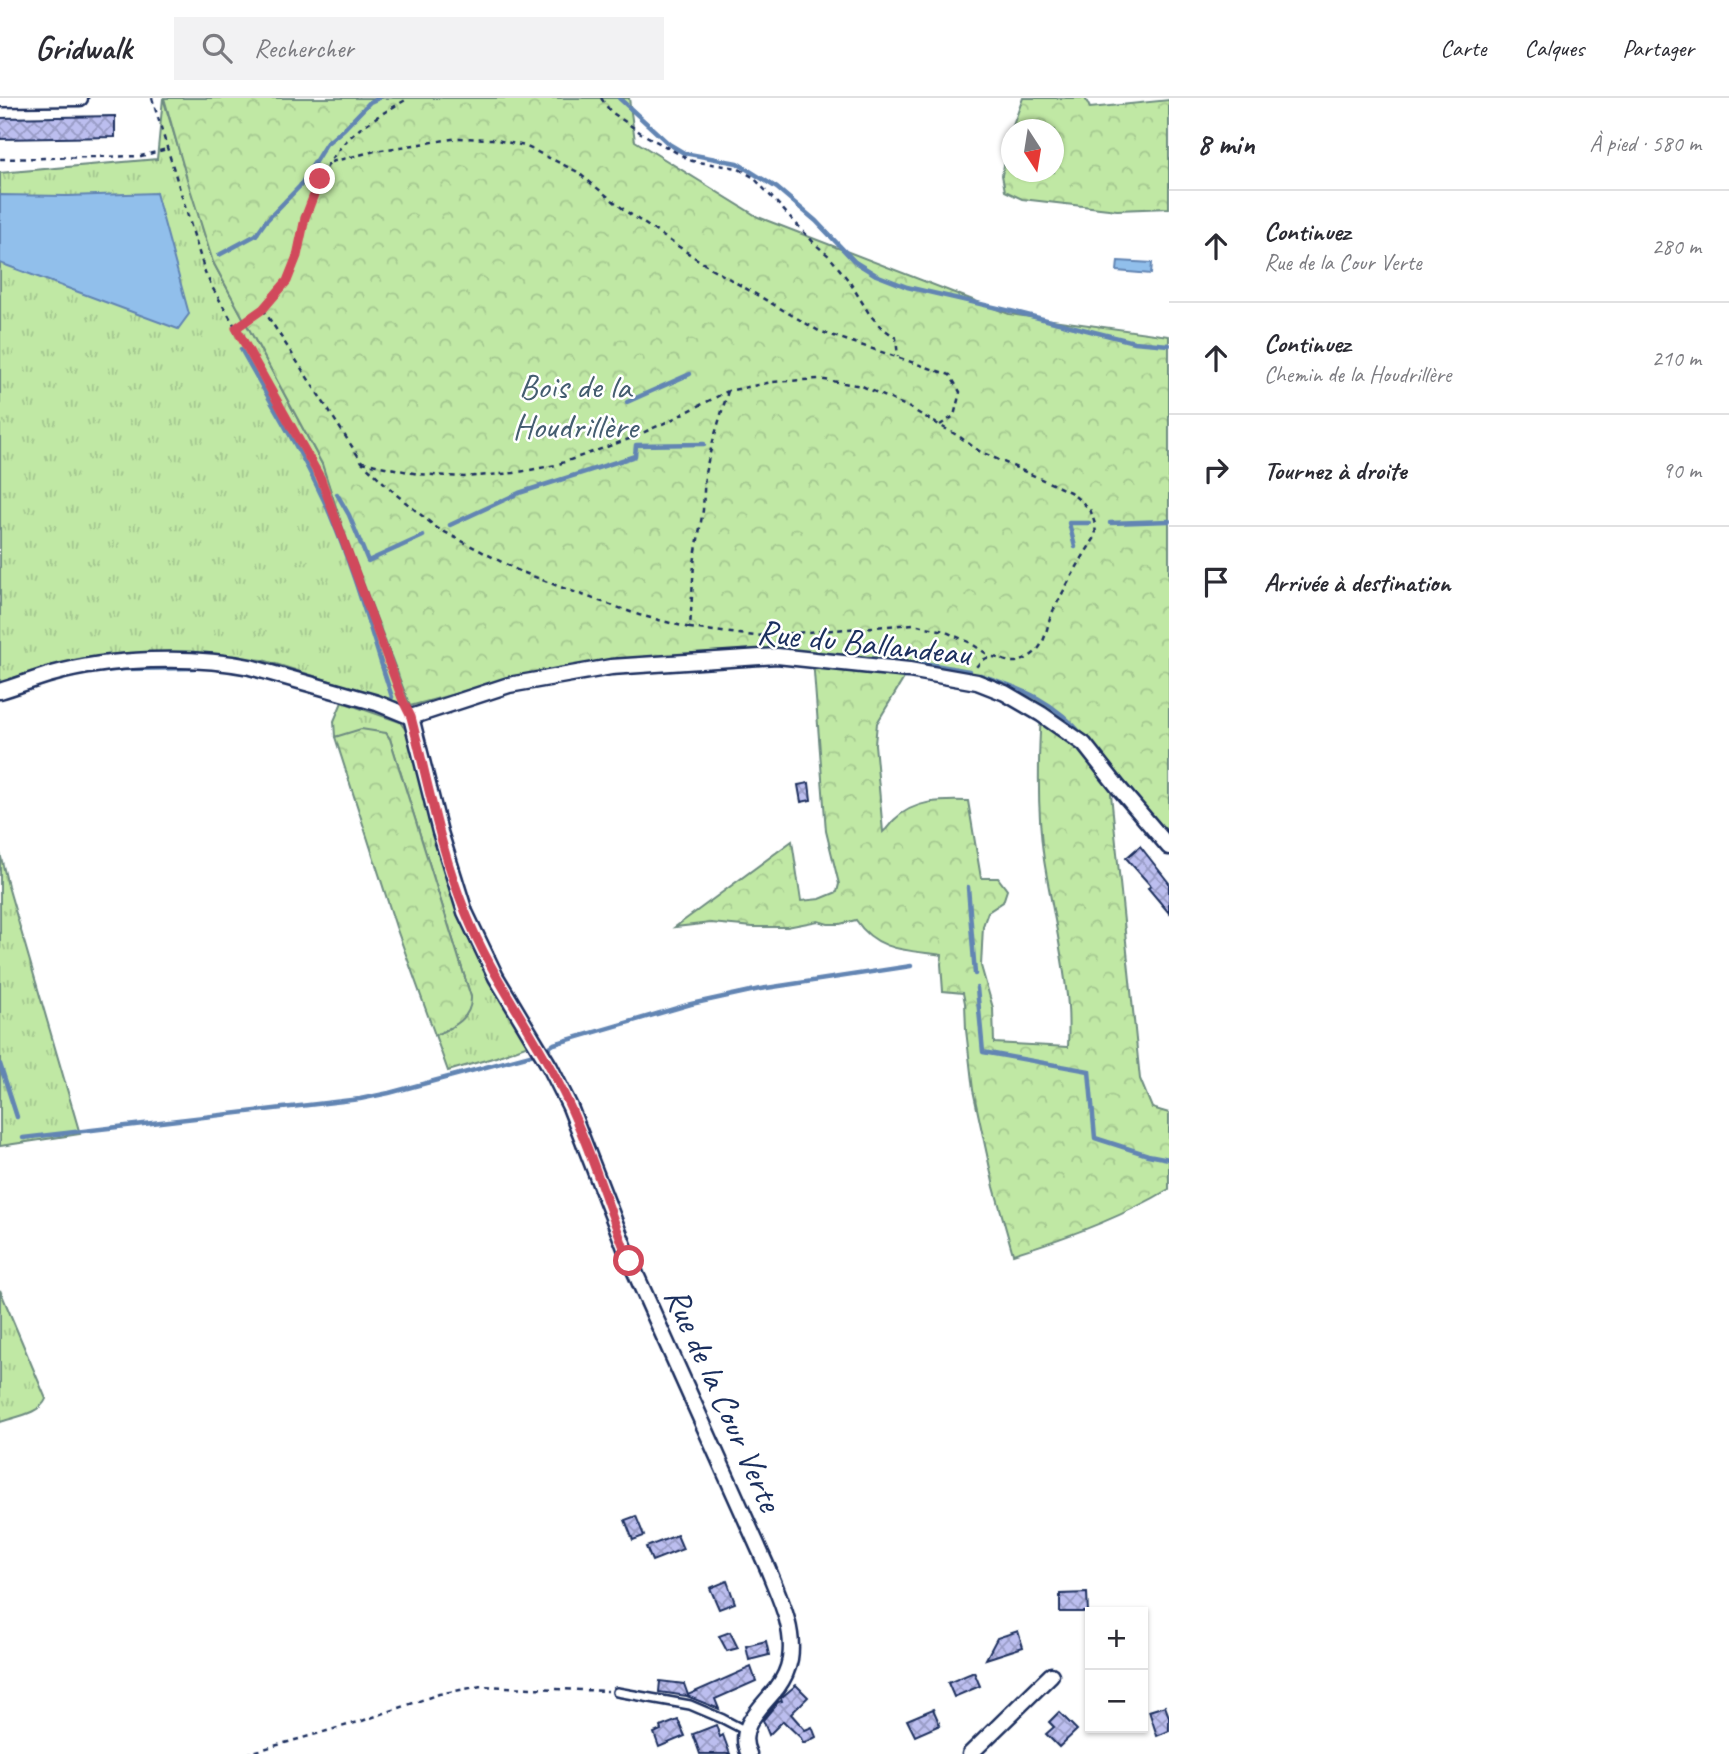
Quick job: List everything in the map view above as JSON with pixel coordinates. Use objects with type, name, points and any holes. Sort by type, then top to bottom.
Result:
[{"type":"street","points":[[0,99],[80,98]]},
{"type":"street","name":"Rue du Ballandeau","points":[[411,717],[509,685],[611,667],[776,656],[909,670],[971,681],[1005,693],[1041,714],[1084,744],[1169,847]]},
{"type":"street","points":[[0,691],[52,674],[89,666],[166,660],[229,662],[377,702],[411,717]]},
{"type":"street","name":"Rue de la Cour Verte","points":[[411,717],[440,832],[465,912],[496,977],[550,1067],[574,1116],[629,1261],[768,1569],[787,1620],[791,1646],[788,1668],[778,1687],[758,1710],[746,1731]]},
{"type":"street","points":[[970,1754],[1051,1675]]},
{"type":"street","points":[[746,1731],[745,1740],[749,1754]]},
{"type":"lane","points":[[617,1692],[690,1705],[746,1731]]},
{"type":"path","points":[[152,98],[205,272],[321,479],[411,717]]},
{"type":"path","points":[[236,328],[263,309],[287,281],[297,256],[305,218],[320,179],[341,147],[370,121],[409,98]]},
{"type":"path","points":[[601,98],[610,111],[692,161],[737,168],[753,177],[829,256],[849,281],[870,315],[896,338],[898,357]]},
{"type":"path","points":[[331,162],[375,151],[459,138],[492,139],[525,146],[576,171],[627,212],[698,260],[819,331],[950,375],[960,392],[954,416],[940,425]]},
{"type":"path","points":[[0,159],[141,156],[167,149]]},
{"type":"path","points":[[263,309],[362,462],[437,528],[517,570],[639,615],[690,628],[755,636],[913,624],[944,631],[969,642],[990,656],[1006,663],[1017,663],[1041,647],[1051,615],[1096,536],[1096,524],[1090,509],[1070,492],[979,451],[908,407],[862,386],[819,379],[772,382],[728,391],[629,439],[556,465],[514,473],[464,477],[418,474],[362,462]]},
{"type":"path","points":[[690,628],[694,562],[704,510],[705,473],[728,391]]},
{"type":"path","points":[[971,681],[977,666],[990,656]]},
{"type":"path","points":[[246,1754],[362,1721],[439,1694],[481,1686],[617,1692]]},
{"type":"green space","points":[[163,98],[213,262],[322,464],[410,706],[263,660],[164,653],[57,666],[0,685],[0,173],[157,159]]},
{"type":"green space","name":"Bois de la Houdrillère","points":[[164,98],[629,98],[635,141],[758,217],[1009,314],[1169,336],[1169,845],[1117,787],[1111,794],[1140,1079],[1152,1108],[1169,1113],[1169,1189],[1093,1226],[1013,1254],[994,1187],[973,1090],[963,993],[943,991],[942,955],[883,944],[864,930],[856,920],[840,924],[818,921],[787,927],[711,923],[675,927],[792,841],[801,901],[820,899],[837,892],[839,884],[826,831],[813,659],[777,648],[611,661],[521,676],[410,706],[348,544],[322,464],[213,262]],"holes":[[[909,670],[1005,693],[1041,714],[1040,824],[1067,995],[1068,1047],[994,1043],[993,1008],[981,966],[983,926],[988,912],[1003,902],[1007,890],[998,878],[981,878],[968,801],[938,801],[910,808],[883,832],[875,744],[877,723]]]},
{"type":"green space","points":[[1023,98],[1085,98],[1090,108],[1169,100],[1169,208],[1117,210],[1022,199],[1005,191],[1003,182],[1064,182],[1064,119],[1015,119]]},
{"type":"green space","points":[[342,702],[400,722],[407,732],[442,861],[531,1044],[448,1071],[435,1035],[447,1029],[471,997],[390,739],[386,733],[335,737],[334,721]]},
{"type":"green space","points":[[361,729],[386,733],[390,739],[471,997],[465,1017],[435,1035],[396,927],[335,737]]},
{"type":"green space","points":[[0,853],[80,1134],[0,1146]]},
{"type":"green space","points":[[0,1290],[46,1399],[32,1412],[0,1422]]},
{"type":"water","points":[[156,193],[189,314],[178,329],[0,263],[0,195]]},
{"type":"water","points":[[1118,261],[1152,263],[1151,274],[1117,271]]},
{"type":"building","points":[[115,116],[115,137],[0,139],[0,118]]},
{"type":"building","points":[[809,783],[811,800],[801,802],[798,785]]},
{"type":"building","points":[[1140,846],[1169,883],[1169,913],[1148,888],[1151,886],[1126,858]]},
{"type":"building","points":[[636,1516],[644,1536],[633,1540],[625,1520]]},
{"type":"building","points":[[677,1535],[683,1549],[652,1561],[646,1547]]},
{"type":"building","points":[[727,1581],[735,1603],[719,1609],[710,1588]]},
{"type":"building","points":[[1087,1593],[1088,1607],[1085,1607],[1085,1612],[1060,1612],[1060,1594]]},
{"type":"building","points":[[1018,1631],[1023,1647],[986,1659],[997,1638]]},
{"type":"building","points":[[730,1632],[738,1648],[727,1651],[719,1636]]},
{"type":"building","points":[[766,1641],[769,1655],[749,1660],[746,1646]]},
{"type":"building","points":[[751,1667],[756,1681],[715,1699],[719,1709],[687,1696],[659,1692],[660,1681],[684,1684],[688,1695]]},
{"type":"building","points":[[974,1672],[980,1686],[954,1697],[948,1683]]},
{"type":"building","points":[[796,1685],[808,1697],[791,1714],[805,1730],[812,1727],[816,1737],[805,1743],[783,1721],[769,1735],[763,1720]]},
{"type":"building","points":[[1165,1706],[1169,1717],[1169,1731],[1157,1736],[1149,1711]]},
{"type":"building","points":[[933,1709],[940,1725],[915,1736],[907,1720]]},
{"type":"building","points":[[1059,1712],[1077,1730],[1059,1747],[1046,1734],[1054,1727],[1049,1722]]},
{"type":"building","points":[[678,1720],[685,1736],[659,1747],[654,1733],[661,1730],[660,1727]]},
{"type":"building","points":[[716,1725],[730,1754],[700,1754],[693,1734]]},
{"type":"waterway","points":[[219,255],[256,235],[300,186],[326,144],[370,102],[379,98]]},
{"type":"waterway","points":[[619,98],[669,144],[684,153],[737,163],[777,188],[816,221],[855,262],[876,275],[907,287],[1134,342],[1169,345]]},
{"type":"waterway","points":[[241,349],[299,451],[330,514],[392,697]]},
{"type":"waterway","points":[[627,402],[690,374]]},
{"type":"waterway","points":[[450,525],[519,493],[635,456],[636,445],[704,444]]},
{"type":"waterway","points":[[337,494],[368,561],[423,536]]},
{"type":"waterway","points":[[1110,523],[1169,521]]},
{"type":"waterway","points":[[1075,547],[1069,523],[1089,523]]},
{"type":"waterway","points":[[822,654],[929,664],[969,671]]},
{"type":"waterway","points":[[93,672],[194,668]]},
{"type":"waterway","points":[[980,675],[1038,698],[1062,715],[1085,738]]},
{"type":"waterway","points":[[1119,777],[1140,802]]},
{"type":"waterway","points":[[968,887],[975,974]]},
{"type":"waterway","points":[[548,1048],[691,1004],[760,989],[911,966]]},
{"type":"waterway","points":[[977,988],[983,1052],[1089,1071],[1095,1138],[1169,1159]]},
{"type":"waterway","points":[[23,1138],[360,1099],[534,1054]]},
{"type":"waterway","points":[[0,1064],[17,1117]]},
{"type":"route","points":[[320,179],[305,218],[297,256],[287,281],[263,309],[236,328],[321,479],[411,717],[448,861],[465,912],[496,977],[550,1067],[570,1107],[629,1261]]}]
